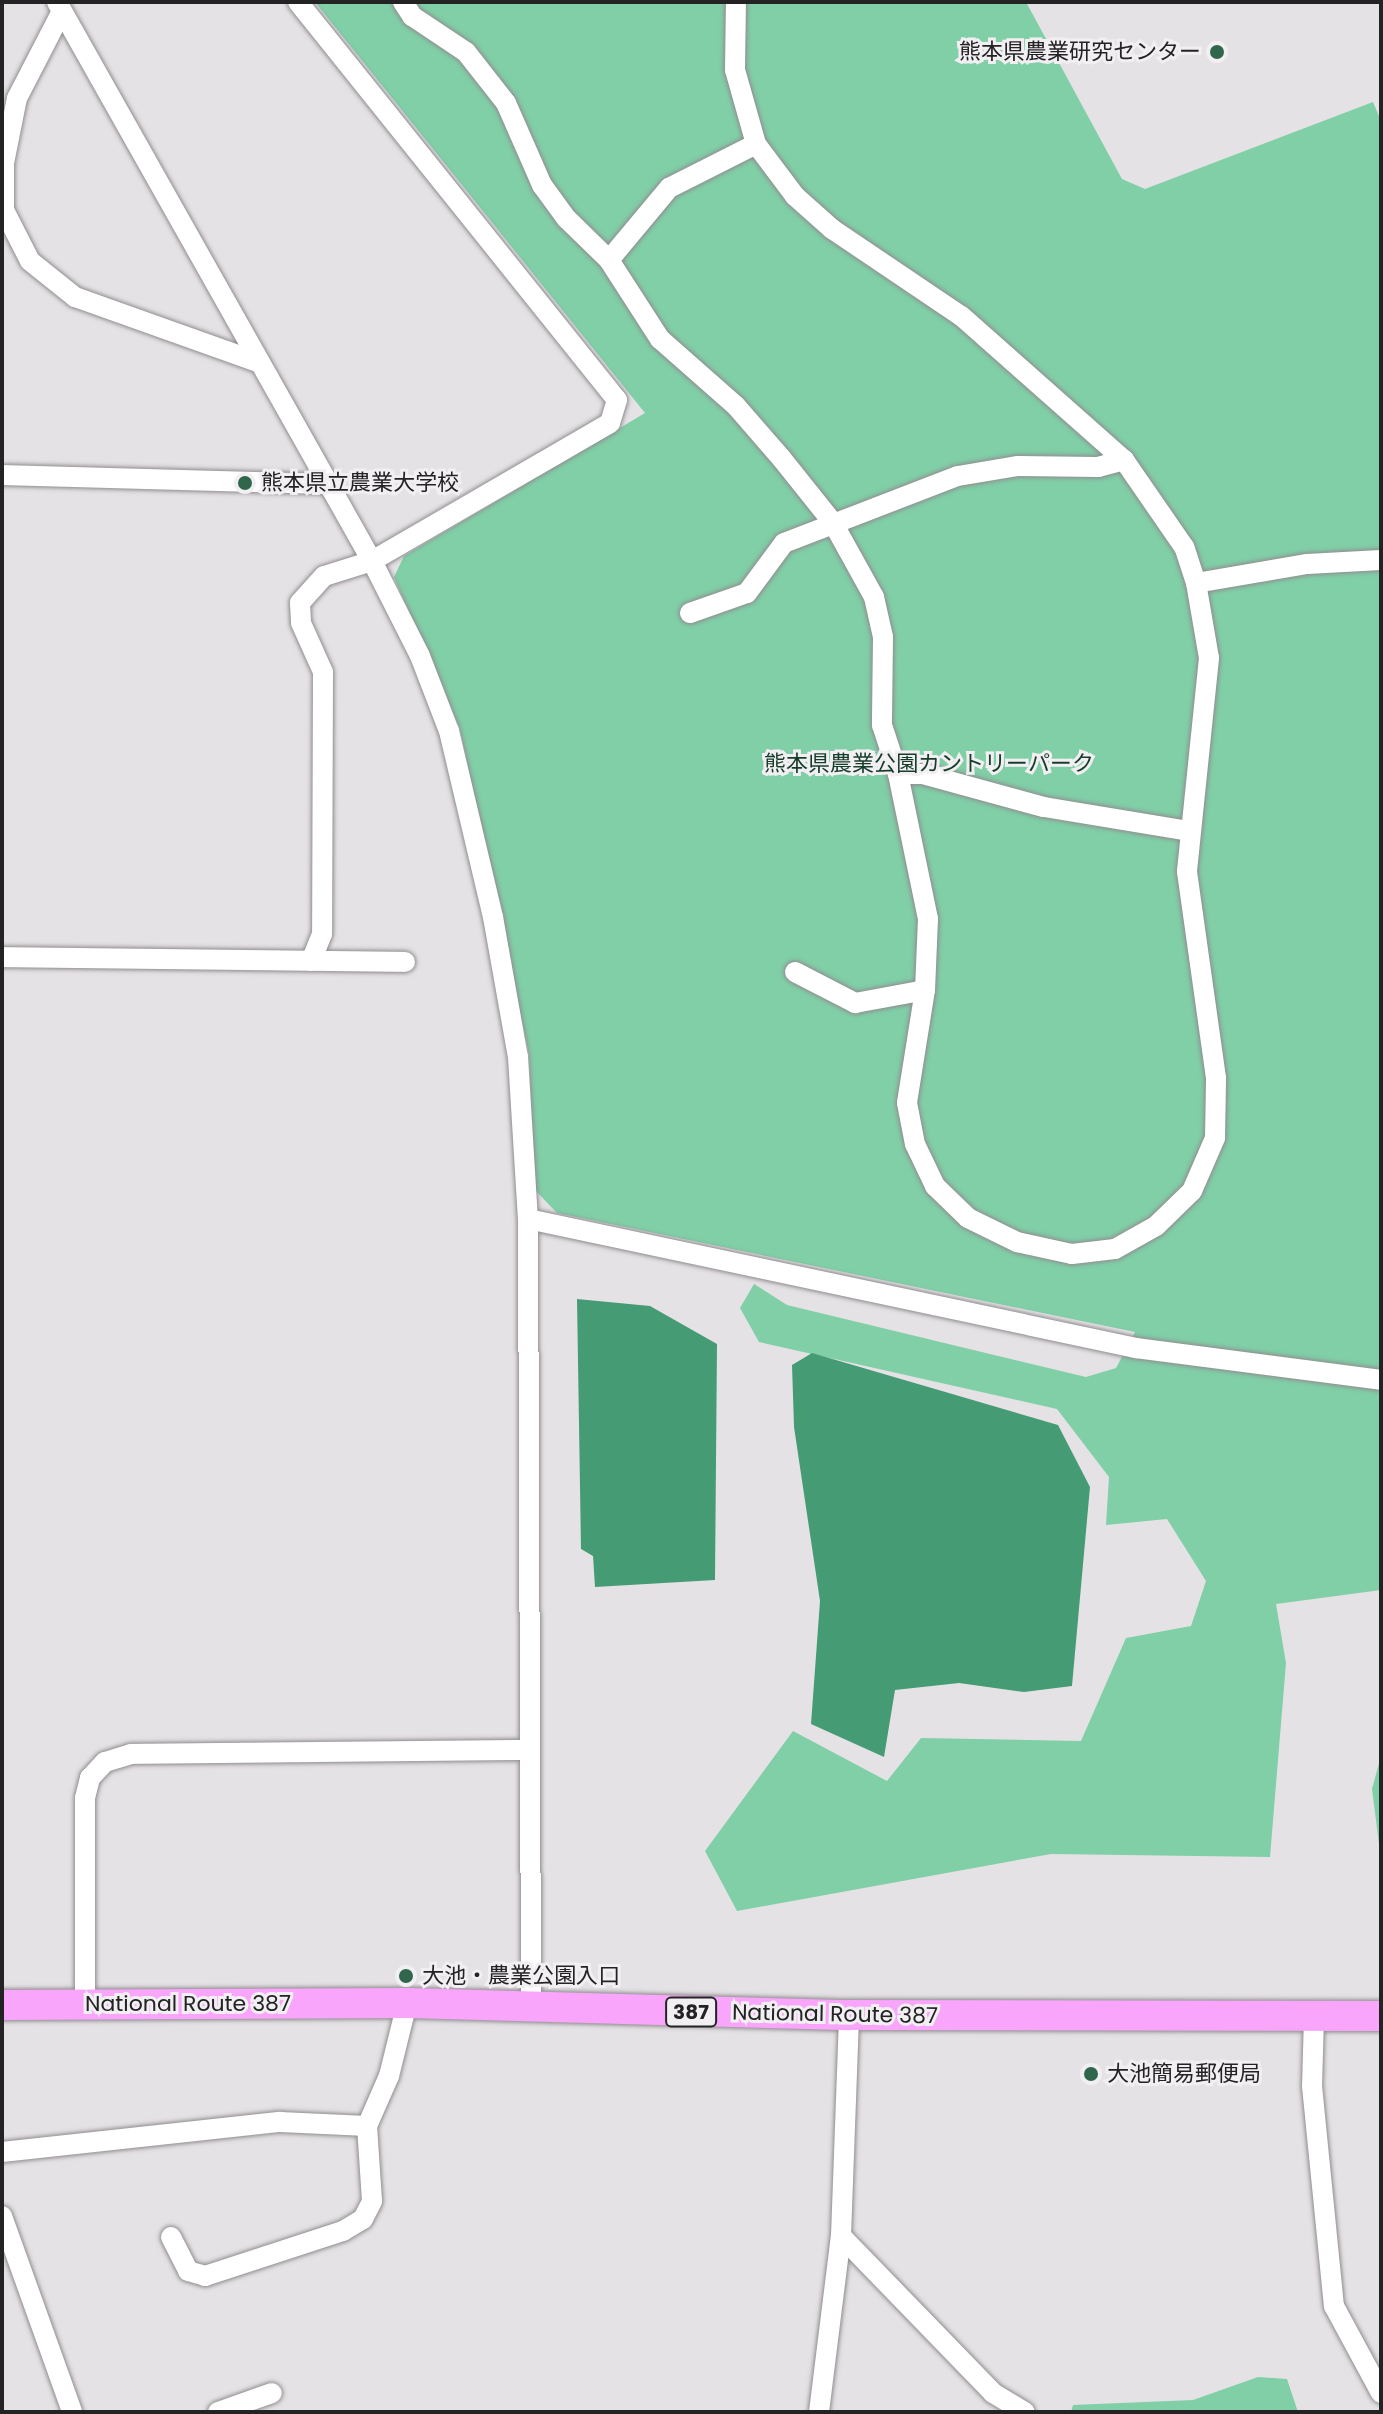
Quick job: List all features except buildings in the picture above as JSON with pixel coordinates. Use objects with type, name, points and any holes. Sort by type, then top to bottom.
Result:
[{"type":"highway","name":"National Route 387","points":[[2,2005],[407,2003],[531,2010],[849,2015],[1381,2016]]},
{"type":"street","points":[[298,2],[617,400],[610,423],[372,561],[324,576],[300,603],[301,623],[323,672],[322,934],[311,961]]},
{"type":"street","points":[[403,2],[412,16],[466,52],[506,103],[542,185],[609,260],[660,339],[736,406],[833,523],[874,597],[883,637],[882,725],[898,774],[928,919],[925,990],[907,1103],[915,1144],[935,1186],[968,1218],[1017,1242],[1072,1254],[1115,1249],[1156,1226],[1192,1191],[1215,1138],[1216,1078],[1187,871],[1209,658],[1196,583],[1177,536],[1124,460],[961,316],[832,229],[795,196],[756,144],[735,70],[736,2]]},
{"type":"street","points":[[60,6],[17,98],[4,163],[4,210],[30,261],[75,297],[260,363]]},
{"type":"street","points":[[60,6],[372,561],[420,656],[449,731],[493,917],[518,1057],[528,1219],[531,2010]]},
{"type":"street","points":[[609,260],[669,188],[756,144]]},
{"type":"street","points":[[690,613],[747,593],[784,543],[958,476],[1018,466],[1098,467],[1124,460]]},
{"type":"street","points":[[2,475],[326,484]]},
{"type":"street","points":[[1196,583],[1307,564],[1381,560]]},
{"type":"street","points":[[898,774],[923,774],[1044,807],[1189,831]]},
{"type":"street","points":[[2,957],[405,962]]},
{"type":"street","points":[[795,972],[855,1003],[925,990]]},
{"type":"street","points":[[528,1219],[1136,1348],[1381,1380]]},
{"type":"street","points":[[85,2005],[85,1798],[90,1778],[105,1762],[131,1754],[530,1750]]},
{"type":"street","points":[[171,2237],[188,2271],[205,2276],[343,2231],[363,2219],[372,2201],[367,2126],[389,2076],[407,2003]]},
{"type":"street","points":[[819,2412],[841,2236],[849,2015]]},
{"type":"street","points":[[1314,2016],[1312,2086],[1334,2306],[1381,2393]]},
{"type":"street","points":[[2,2152],[280,2122],[367,2126]]},
{"type":"street","points":[[2,2216],[72,2412]]},
{"type":"street","points":[[841,2236],[993,2393],[1025,2412]]},
{"type":"street","points":[[218,2412],[272,2393]]},
{"type":"green space","name":"熊本県農業公園カントリーパーク","points":[[315,2],[1026,2],[1122,179],[1145,189],[1373,102],[1381,121],[1381,1590],[1276,1604],[1286,1663],[1270,1857],[1051,1854],[737,1911],[705,1851],[793,1731],[887,1781],[921,1738],[1081,1741],[1126,1638],[1191,1626],[1206,1581],[1167,1519],[1106,1525],[1109,1477],[1057,1409],[759,1342],[740,1308],[754,1284],[787,1305],[1086,1377],[1116,1368],[1135,1332],[557,1213],[535,1190],[529,1054],[460,729],[394,577],[404,556],[645,413]]},
{"type":"green space","points":[[1381,1756],[1381,1860],[1372,1789]]},
{"type":"green space","points":[[1258,2377],[1287,2379],[1298,2412],[1071,2412],[1073,2405],[1193,2400]]},
{"type":"shaded area","points":[[577,1299],[650,1306],[717,1344],[715,1580],[595,1587],[593,1556],[581,1549]]},
{"type":"shaded area","points":[[812,1353],[1058,1425],[1090,1487],[1072,1686],[1024,1692],[959,1683],[895,1690],[884,1757],[811,1724],[820,1601],[794,1427],[792,1365]]},
{"type":"place","name":"熊本県農業研究センター","points":[[1217,52]]},
{"type":"place","name":"熊本県立農業大学校","points":[[245,483]]},
{"type":"place","name":"大池・農業公園入口","points":[[406,1976]]},
{"type":"place","name":"大池簡易郵便局","points":[[1091,2074]]}]
